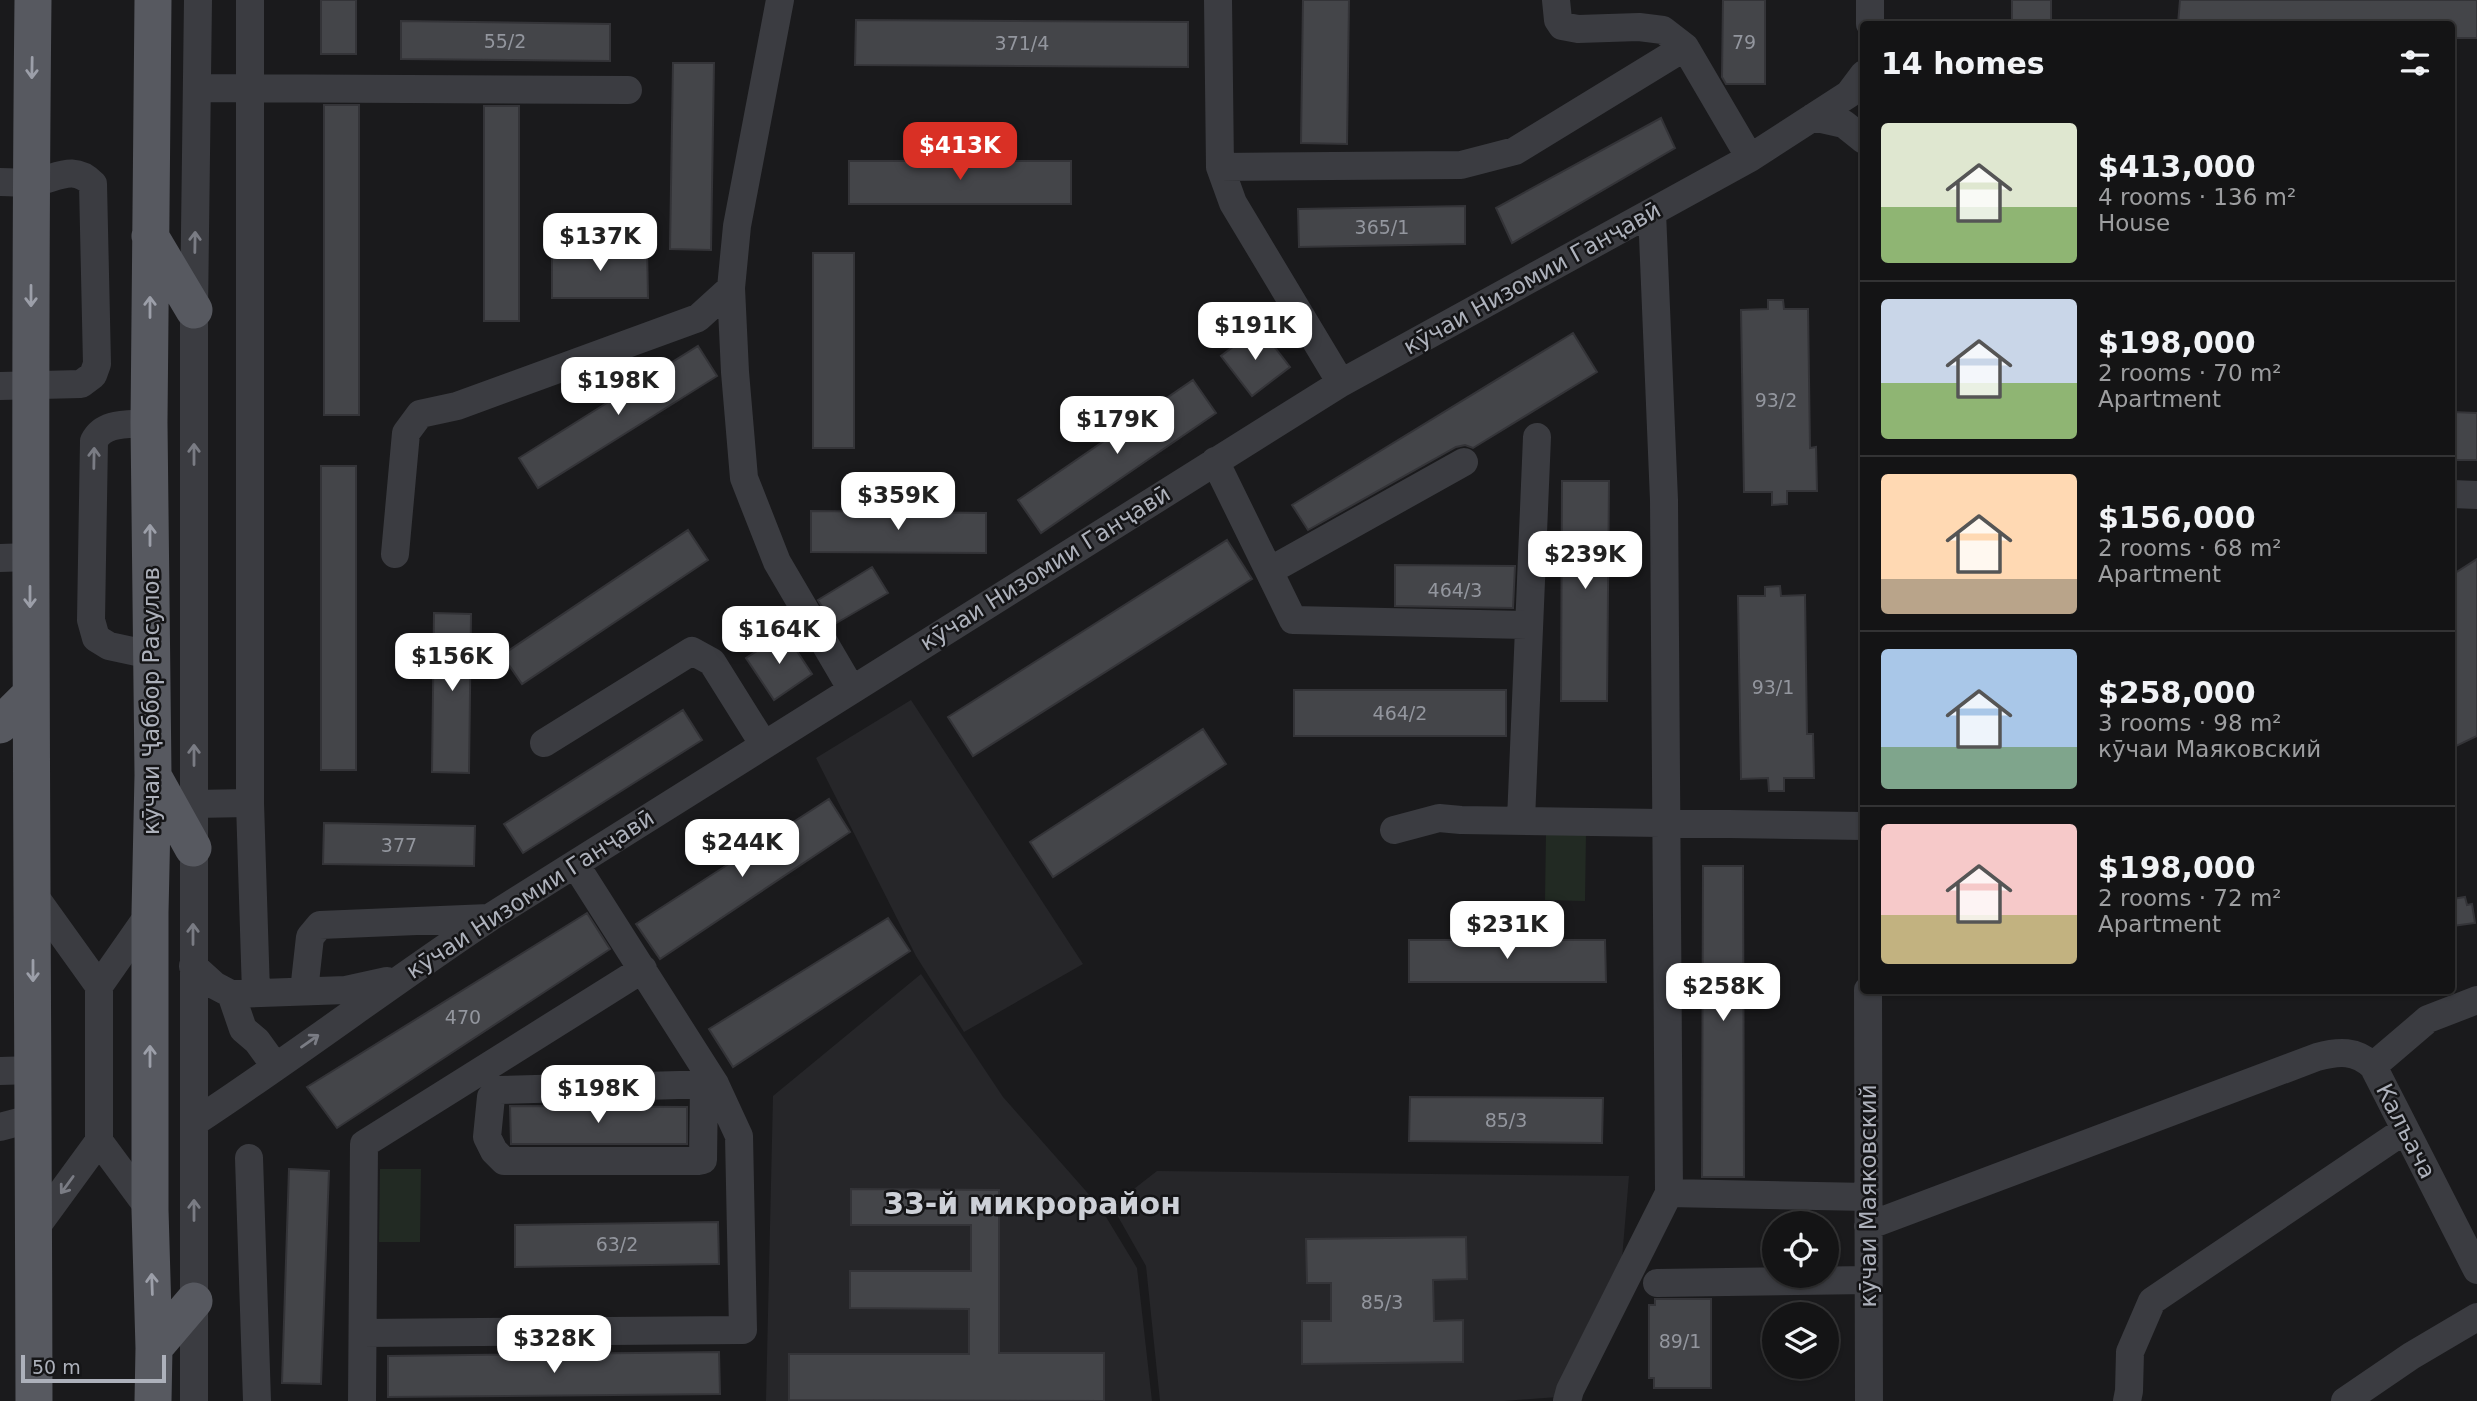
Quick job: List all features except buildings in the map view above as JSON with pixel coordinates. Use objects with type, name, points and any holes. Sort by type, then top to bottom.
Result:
[{"type":"main road","points":[[33,0],[15,183],[15,557],[30,695],[33,880],[17,1070],[17,1122],[34,1230],[34,1401]]},
{"type":"main road","name":"кӯчаи Ҷаббор Расулов","points":[[153,0],[149,423],[152,775],[150,1210],[153,1401]]},
{"type":"main road","points":[[150,236],[194,310]]},
{"type":"main road","points":[[0,725],[30,695]]},
{"type":"main road","points":[[152,775],[193,848]]},
{"type":"main road","points":[[0,831],[12,838],[33,880]]},
{"type":"main road","points":[[154,1348],[194,1301]]},
{"type":"street","points":[[194,1401],[194,310],[198,0]]},
{"type":"street","points":[[250,0],[250,803],[243,1029],[257,1041],[275,1066]]},
{"type":"street","points":[[780,0],[737,226],[732,288],[735,372],[744,478],[777,562],[852,690]]},
{"type":"street","points":[[1218,0],[1220,167],[1233,202],[1341,383]]},
{"type":"street","points":[[1556,0],[1558,20],[1562,26],[1578,29],[1639,27],[1663,30],[1685,47],[1750,158]]},
{"type":"street","points":[[1870,0],[1870,21]]},
{"type":"street","points":[[1220,167],[1461,165],[1474,162],[1515,151],[1685,47]]},
{"type":"street","name":"кӯчаи Низомии Ганҷавӣ","points":[[195,1122],[489,918],[1215,461],[1341,383],[1750,158],[1849,94],[1860,79]]},
{"type":"street","points":[[197,88],[628,90]]},
{"type":"street","points":[[1812,117],[1844,124],[1860,137]]},
{"type":"street","points":[[15,183],[71,173],[84,175],[93,184],[97,364],[93,375],[81,384],[15,385]]},
{"type":"street","points":[[1567,1401],[1570,1390],[1668,1193],[1664,500],[1652,212]]},
{"type":"street","points":[[395,554],[406,433],[420,414],[457,406],[698,318],[732,288]]},
{"type":"street","points":[[149,423],[108,426],[94,441],[91,620],[96,638],[109,646],[151,655]]},
{"type":"street","points":[[1521,820],[1537,436]]},
{"type":"street","points":[[1215,461],[1293,620],[1529,625]]},
{"type":"street","points":[[1269,571],[1464,462]]},
{"type":"street","points":[[2455,494],[2477,495]]},
{"type":"street","points":[[544,743],[692,651],[712,662],[764,745]]},
{"type":"street","points":[[193,804],[250,803]]},
{"type":"street","points":[[1394,830],[1439,818],[1860,826]]},
{"type":"street","points":[[363,1333],[743,1330],[739,1136],[643,969],[575,864]]},
{"type":"street","points":[[33,880],[99,986],[99,1140],[34,1230]]},
{"type":"street","points":[[99,986],[150,913]]},
{"type":"street","points":[[304,991],[310,937],[320,925],[489,918]]},
{"type":"street","points":[[193,966],[214,985],[244,993],[346,990],[400,978]]},
{"type":"street","points":[[362,1401],[364,1144],[643,969]]},
{"type":"street","name":"кӯчаи Маяковский","points":[[1868,994],[1869,1401]]},
{"type":"street","name":"Калъача","points":[[2477,1000],[2428,1019],[2373,1066],[2477,1270]]},
{"type":"street","points":[[1868,1226],[2317,1057],[2340,1051],[2363,1057],[2373,1066]]},
{"type":"street","points":[[710,1085],[703,1160],[504,1161],[487,1137],[491,1097],[499,1090],[710,1085]]},
{"type":"street","points":[[2127,1401],[2130,1352],[2152,1301],[2405,1130]]},
{"type":"street","points":[[99,1140],[150,1210]]},
{"type":"street","points":[[249,1158],[257,1401]]},
{"type":"street","points":[[1668,1193],[1868,1197]]},
{"type":"street","points":[[1657,1283],[1868,1280]]},
{"type":"street","points":[[2345,1401],[2411,1356],[2477,1317]]},
{"type":"shaded area","points":[[911,700],[1083,964],[964,1032],[916,956],[816,758]]},
{"type":"shaded area","points":[[1546,832],[1586,833],[1585,901],[1545,900]]},
{"type":"shaded area","points":[[921,974],[1003,1097],[1100,1207],[1137,1268],[1152,1401],[766,1401],[773,1096]]},
{"type":"shaded area","points":[[380,1169],[421,1169],[420,1242],[379,1242]]},
{"type":"shaded area","points":[[1157,1171],[1629,1176],[1617,1318],[1558,1397],[1504,1401],[1160,1401],[1146,1266],[1112,1206]]},
{"type":"district","name":"33-й микрорайон","points":[[1032,1203]]}]
